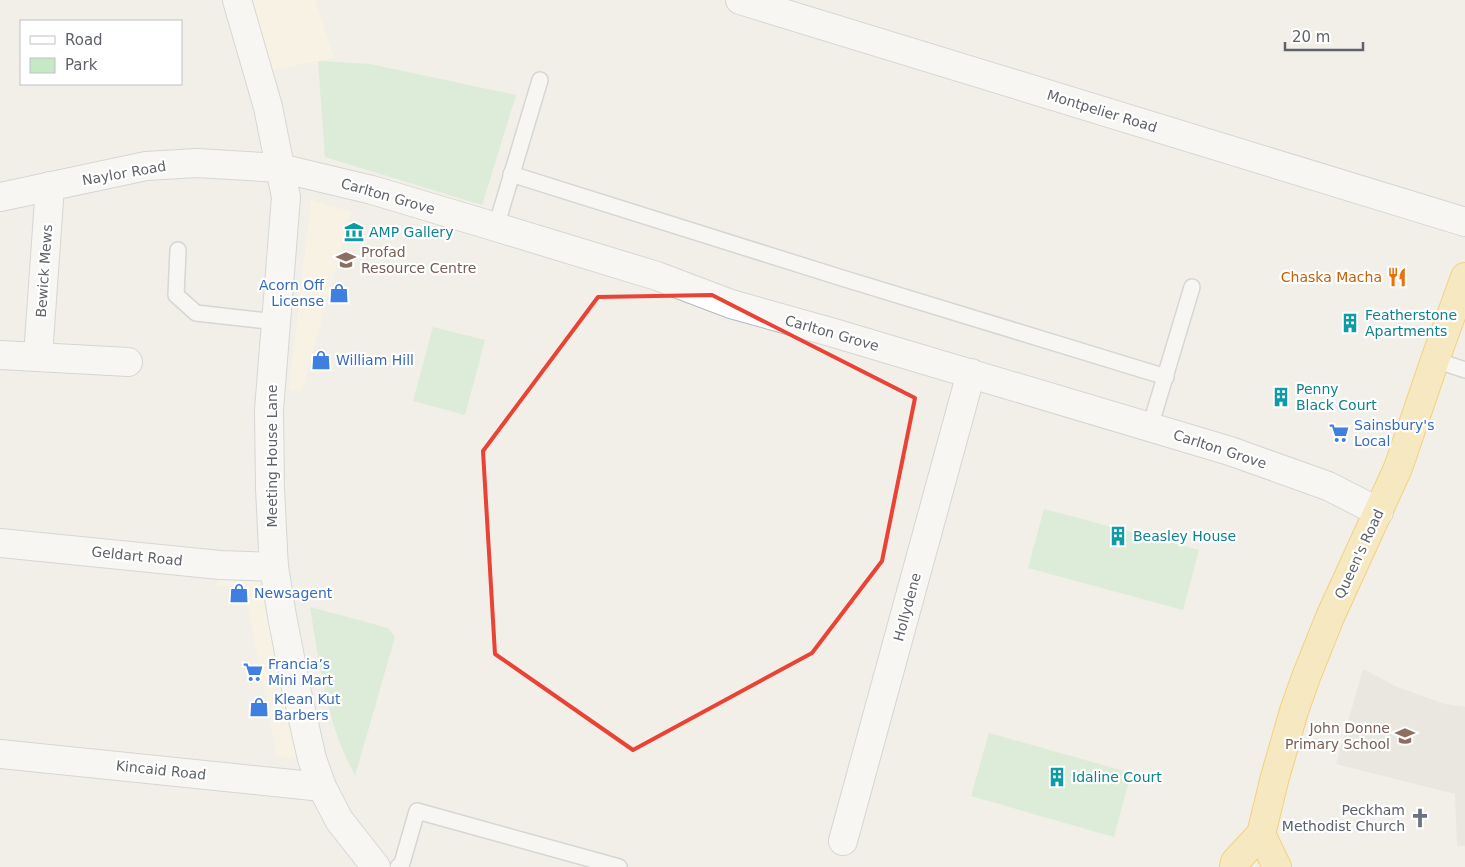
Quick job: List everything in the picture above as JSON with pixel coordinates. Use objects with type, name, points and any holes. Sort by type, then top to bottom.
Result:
[{"type":"highway","name":"Queen's Road","points":[[1262,834],[1275,778],[1306,677],[1330,617],[1398,468],[1465,277]]},
{"type":"highway","points":[[1234,867],[1235,862],[1262,834],[1278,867]]},
{"type":"street","name":"Meeting House Lane","points":[[237,0],[268,107],[286,197],[269,410],[274,567],[296,688],[312,759],[322,786],[339,820],[376,867]]},
{"type":"street","name":"Montpelier Road","points":[[740,0],[1465,222]]},
{"type":"street","name":"Naylor Road","points":[[0,197],[146,166],[198,163],[280,168]]},
{"type":"street","name":"Carlton Grove","points":[[280,168],[372,190],[657,276],[731,304],[971,373],[1230,451],[1328,486],[1378,512]]},
{"type":"street","name":"Bewick Mews","points":[[38,356],[50,186]]},
{"type":"street","points":[[0,355],[128,362]]},
{"type":"street","name":"Hollydene","points":[[843,841],[971,373]]},
{"type":"street","name":"Geldart Road","points":[[0,543],[220,565],[274,567]]},
{"type":"street","name":"Kincaid Road","points":[[0,754],[322,786]]},
{"type":"lane","points":[[496,227],[540,80]]},
{"type":"lane","points":[[511,174],[1166,377]]},
{"type":"lane","points":[[178,250],[176,295],[196,313],[276,322]]},
{"type":"lane","points":[[1150,427],[1192,287]]},
{"type":"lane","points":[[1435,360],[1465,370]]},
{"type":"lane","points":[[398,867],[402,863],[417,811],[619,867]]},
{"type":"highlighted area","points":[[712,295],[915,398],[882,561],[812,653],[633,750],[495,654],[483,451],[598,297]]},
{"type":"shaded area","points":[[253,0],[315,0],[334,58],[271,70]]},
{"type":"shaded area","points":[[311,200],[351,212],[302,392],[289,389]]},
{"type":"shaded area","points":[[220,565],[274,567],[312,759],[277,756],[244,587],[218,585]]},
{"type":"shaded area","name":"John Donne Primary School","points":[[1363,669],[1397,687],[1445,704],[1465,707],[1465,846],[1457,846],[1455,794],[1336,764]]},
{"type":"green space","points":[[318,61],[370,64],[516,95],[482,205],[325,157]]},
{"type":"green space","points":[[433,327],[485,340],[465,415],[413,401]]},
{"type":"green space","points":[[1044,509],[1199,550],[1183,610],[1028,568]]},
{"type":"green space","points":[[310,607],[388,628],[395,637],[355,776],[338,738],[328,706]]},
{"type":"green space","points":[[989,733],[1131,773],[1114,837],[971,796]]},
{"type":"place","name":"AMP Gallery","points":[[354,232]]},
{"type":"place","name":"Profad Resource Centre","points":[[346,260]]},
{"type":"place","name":"Chaska Macha","points":[[1397,277]]},
{"type":"place","name":"Acorn Off License","points":[[339,293]]},
{"type":"place","name":"Featherstone Apartments","points":[[1350,323]]},
{"type":"place","name":"William Hill","points":[[321,360]]},
{"type":"place","name":"Penny Black Court","points":[[1281,397]]},
{"type":"place","name":"Sainsbury's Local","points":[[1339,433]]},
{"type":"place","name":"Beasley House","points":[[1118,536]]},
{"type":"place","name":"Newsagent","points":[[239,593]]},
{"type":"place","name":"Francia’s Mini Mart","points":[[253,672]]},
{"type":"place","name":"Klean Kut Barbers","points":[[259,707]]},
{"type":"place","name":"John Donne Primary School","points":[[1405,736]]},
{"type":"place","name":"Idaline Court","points":[[1057,777]]},
{"type":"place","name":"Peckham Methodist Church","points":[[1420,818]]}]
